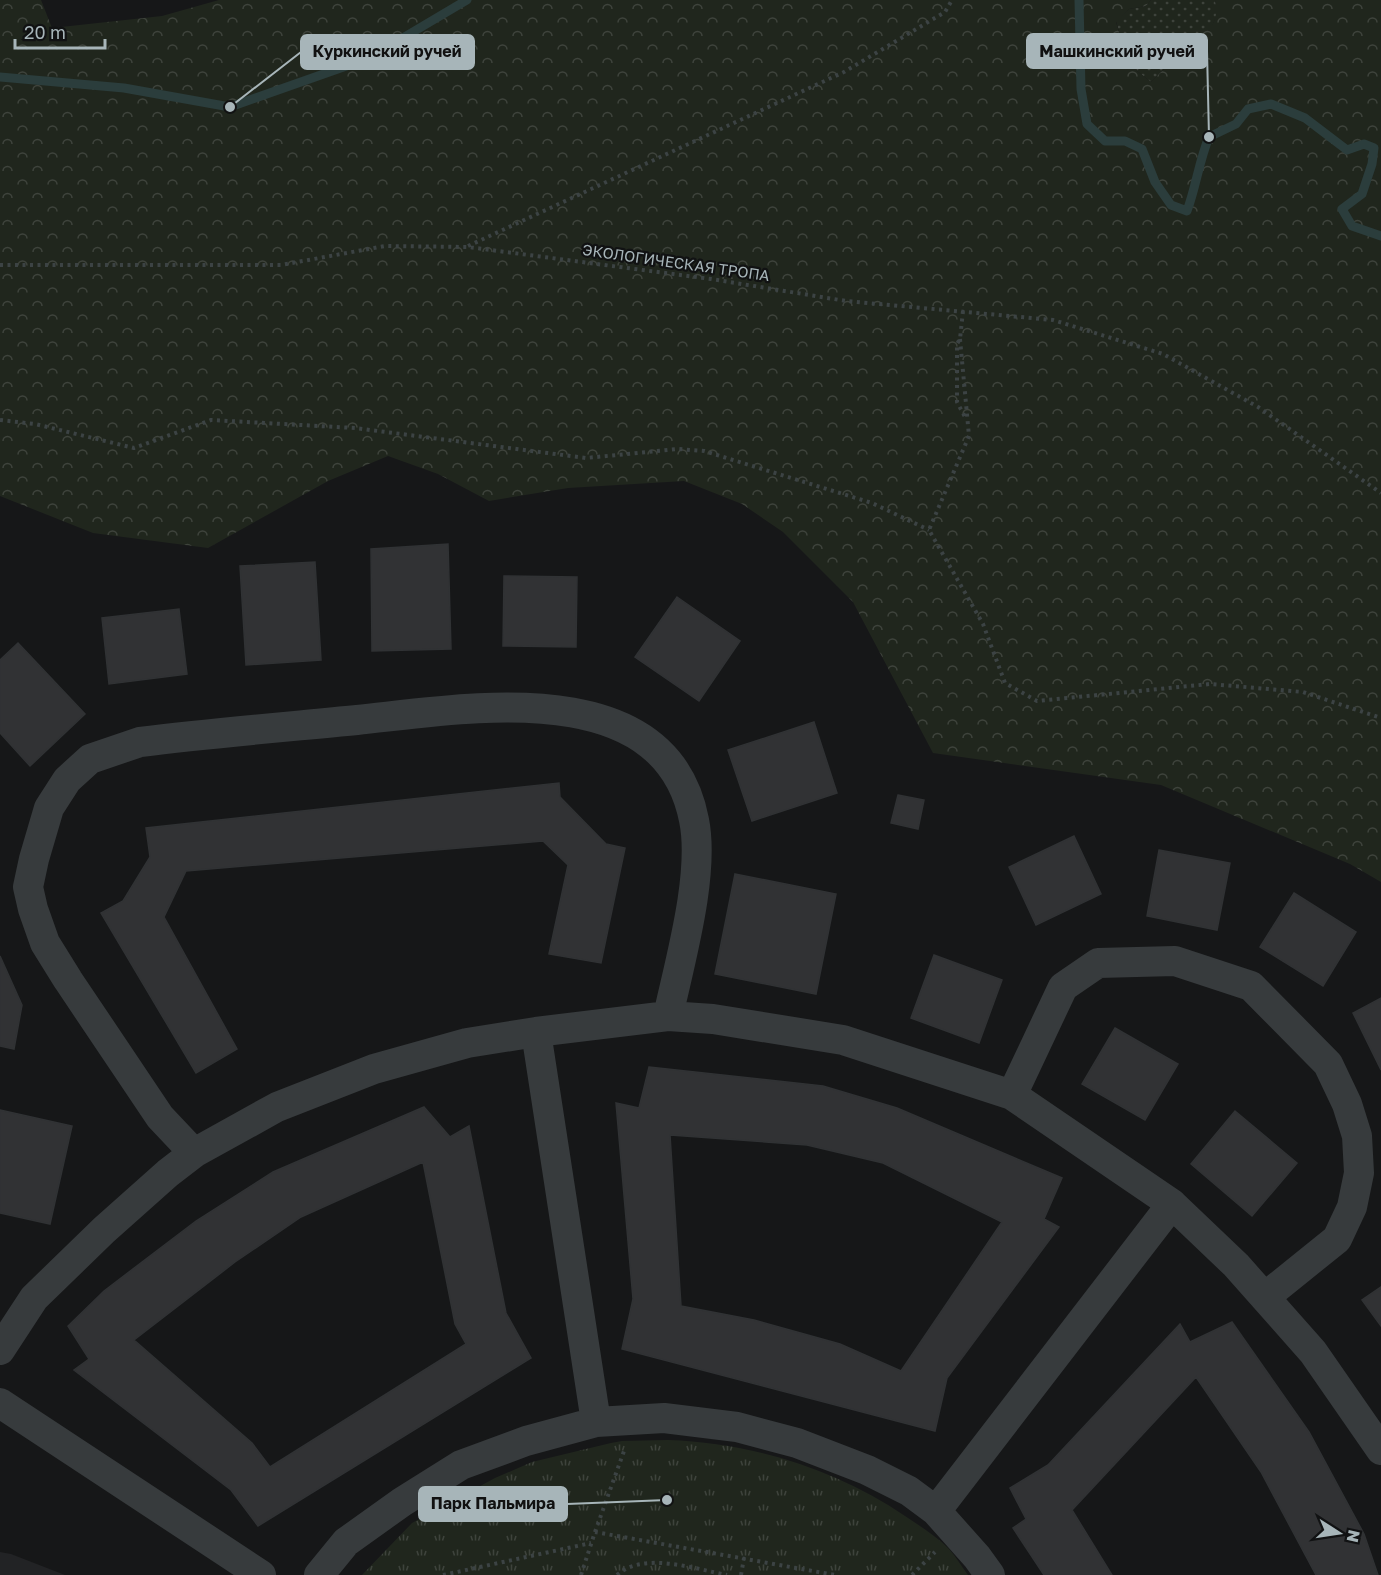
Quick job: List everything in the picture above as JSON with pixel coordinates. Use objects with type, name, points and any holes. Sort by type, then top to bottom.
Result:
[{"type":"lane","points":[[194,1153],[160,1117],[68,980],[45,943],[28,887],[49,808],[67,780],[90,759],[140,742],[494,707],[553,710],[591,717],[624,728],[658,749],[682,785],[694,820],[697,863],[668,1016]]},
{"type":"lane","points":[[1012,1095],[1063,987],[1098,963],[1175,961],[1251,986],[1328,1064],[1347,1104],[1357,1137],[1359,1173],[1352,1207],[1336,1239],[1265,1297]]},
{"type":"lane","points":[[0,1350],[10,1311],[34,1298],[104,1230],[194,1153],[277,1107],[374,1070],[467,1042],[668,1016],[713,1019],[843,1040],[1012,1095],[1172,1204],[1236,1265],[1313,1352],[1381,1450]]},
{"type":"lane","points":[[536,1032],[596,1422]]},
{"type":"lane","points":[[936,1511],[1172,1204]]},
{"type":"lane","points":[[0,1403],[261,1575]]},
{"type":"lane","points":[[319,1575],[346,1542],[402,1502],[461,1466],[526,1441],[596,1422],[664,1418],[737,1427],[797,1443],[867,1470],[909,1491],[936,1511],[990,1575]]},
{"type":"path","points":[[468,247],[844,72],[945,12],[952,0]]},
{"type":"path","name":"ЭКОЛОГИЧЕСКАЯ ТРОПА","points":[[0,265],[282,265],[385,246],[468,247],[711,279],[846,301],[1053,320],[1163,354],[1258,407],[1381,494]]},
{"type":"path","points":[[929,531],[969,436],[960,339],[963,311]]},
{"type":"path","points":[[960,339],[957,344],[957,402],[967,420]]},
{"type":"path","points":[[0,420],[35,424],[134,448],[211,420],[355,428],[586,458],[678,449],[704,451],[872,503],[929,531],[983,624],[1005,683],[1037,701],[1210,684],[1303,692],[1381,718]]},
{"type":"path","points":[[581,1575],[636,1420]]},
{"type":"path","points":[[595,1532],[835,1575]]},
{"type":"path","points":[[443,1575],[591,1543]]},
{"type":"path","points":[[741,1575],[744,1558]]},
{"type":"path","points":[[617,1575],[623,1569],[650,1562],[727,1575]]},
{"type":"shaded area","points":[[0,1552],[11,1554],[65,1575],[0,1575]]},
{"type":"green space","points":[[0,0],[41,0],[52,28],[162,16],[219,0],[1151,0],[1146,6],[1129,9],[1116,22],[1121,39],[1137,71],[1151,82],[1167,66],[1172,50],[1180,37],[1203,32],[1213,23],[1216,10],[1215,0],[1381,0],[1381,882],[1350,864],[1161,785],[933,753],[853,602],[783,532],[742,504],[684,481],[568,488],[489,501],[438,474],[388,456],[328,481],[208,548],[93,533],[0,496]]},
{"type":"green space","points":[[1151,0],[1215,0],[1218,13],[1211,28],[1172,50],[1167,66],[1151,82],[1137,71],[1121,39],[1116,21],[1129,9],[1146,6]]},
{"type":"green space","points":[[668,1440],[699,1442],[762,1453],[822,1472],[851,1485],[878,1499],[933,1535],[949,1549],[968,1575],[362,1575],[412,1523],[495,1478],[532,1462],[611,1443]]},
{"type":"building","points":[[448,544],[451,649],[372,651],[371,549]]},
{"type":"building","points":[[315,562],[321,660],[246,665],[240,566]]},
{"type":"building","points":[[504,576],[577,577],[576,647],[503,646]]},
{"type":"building","points":[[677,597],[740,641],[699,701],[635,657]]},
{"type":"building","points":[[179,609],[187,674],[109,684],[102,618]]},
{"type":"building","points":[[18,643],[85,714],[30,766],[0,733],[0,660]]},
{"type":"building","points":[[814,722],[837,793],[752,821],[728,750]]},
{"type":"building","points":[[559,783],[560,797],[606,844],[625,848],[601,963],[549,954],[568,865],[543,841],[186,871],[164,917],[237,1049],[196,1073],[101,913],[123,901],[150,857],[146,828]]},
{"type":"building","points":[[898,795],[924,800],[918,829],[891,823]]},
{"type":"building","points":[[1074,836],[1101,894],[1036,925],[1009,867]]},
{"type":"building","points":[[1159,850],[1230,863],[1217,930],[1147,916]]},
{"type":"building","points":[[735,874],[836,894],[816,994],[715,974]]},
{"type":"building","points":[[1294,893],[1356,932],[1323,986],[1260,947]]},
{"type":"building","points":[[934,955],[1002,980],[979,1043],[911,1018]]},
{"type":"building","points":[[0,956],[22,1005],[14,1049],[0,1046]]},
{"type":"building","points":[[1381,998],[1381,1070],[1353,1013]]},
{"type":"building","points":[[1115,1028],[1178,1064],[1145,1120],[1082,1084]]},
{"type":"building","points":[[649,1067],[823,1086],[897,1108],[1062,1178],[1044,1219],[1059,1227],[947,1378],[935,1431],[622,1349],[633,1299],[616,1103],[639,1108]],"holes":[[[670,1135],[807,1145],[883,1163],[1002,1222],[901,1371],[840,1344],[754,1320],[681,1306]]]},
{"type":"building","points":[[424,1107],[450,1137],[469,1126],[506,1313],[531,1358],[258,1526],[231,1490],[74,1370],[89,1359],[68,1326],[104,1291],[196,1221],[273,1172]],"holes":[[[423,1162],[455,1324],[466,1344],[270,1467],[252,1443],[134,1340],[235,1262],[301,1217]]]},
{"type":"building","points":[[0,1110],[72,1126],[50,1224],[0,1213]]},
{"type":"building","points":[[1235,1111],[1297,1163],[1252,1216],[1191,1164]]},
{"type":"building","points":[[1381,1287],[1381,1326],[1362,1300]]},
{"type":"building","points":[[1232,1322],[1309,1432],[1364,1534],[1378,1575],[1316,1575],[1261,1472],[1196,1377],[1072,1510],[1112,1575],[1044,1575],[1013,1528],[1026,1519],[1010,1488],[1048,1465],[1180,1324],[1190,1342]]},
{"type":"waterway","points":[[0,77],[124,88],[230,107],[369,58],[467,0]]},
{"type":"waterway","points":[[1079,0],[1081,89],[1087,124],[1105,141],[1125,141],[1142,149],[1155,182],[1171,205],[1187,211],[1209,137],[1236,124],[1248,109],[1271,104],[1305,118],[1347,150],[1364,144],[1374,148],[1372,164],[1362,194],[1342,209],[1352,226],[1381,236]]},
{"type":"place","name":"Куркинский ручей","points":[[230,107]]},
{"type":"place","name":"Машкинский ручей","points":[[1209,137]]},
{"type":"place","name":"Парк Пальмира","points":[[667,1500]]}]
